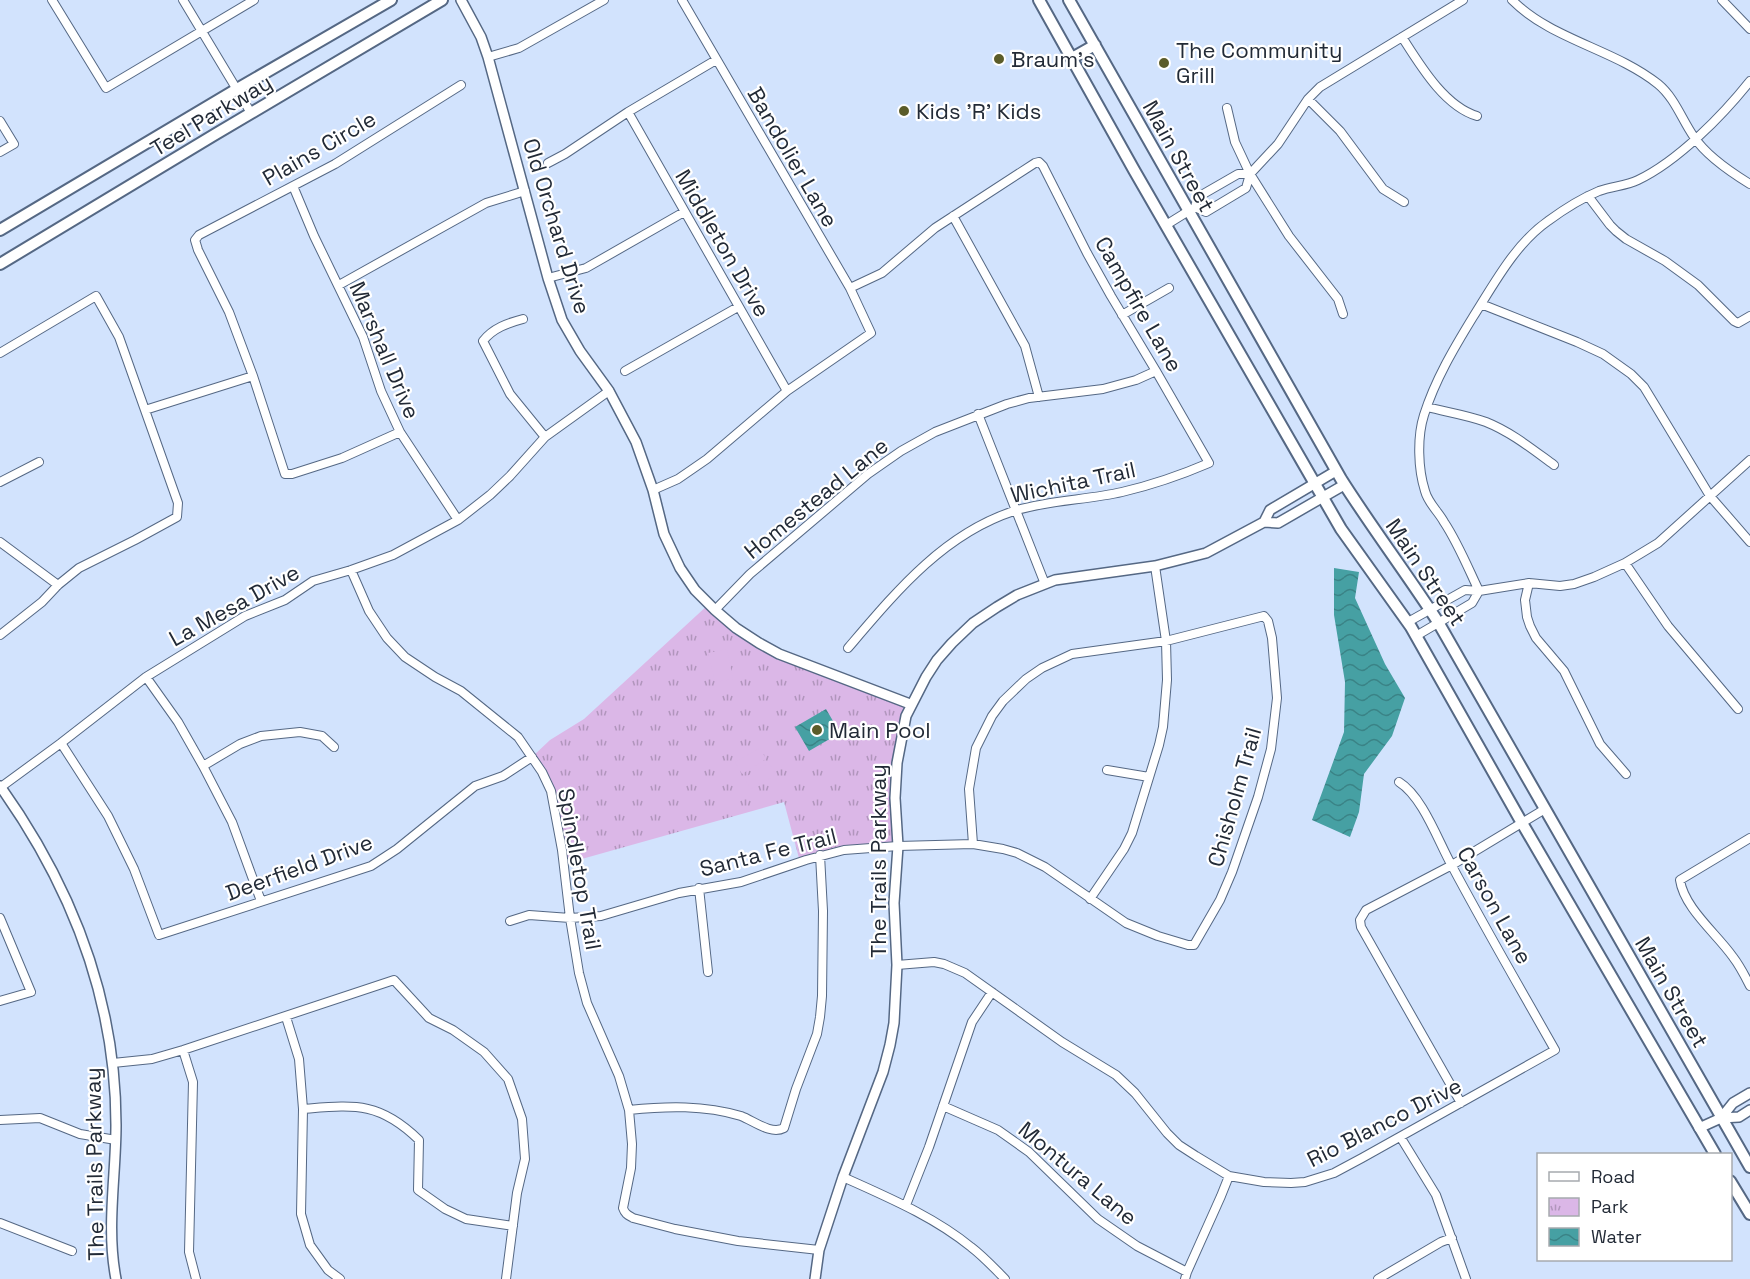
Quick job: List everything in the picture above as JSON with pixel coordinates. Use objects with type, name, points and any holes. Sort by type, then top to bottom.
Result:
[{"type":"main road","name":"Teel Parkway","points":[[0,230],[391,0]]},
{"type":"main road","name":"Teel Parkway","points":[[0,264],[442,0]]},
{"type":"main road","name":"Main Street","points":[[1038,0],[1341,529],[1408,622],[1713,1153]]},
{"type":"main road","name":"Main Street","points":[[1069,0],[1191,209],[1344,485],[1438,622],[1750,1167]]},
{"type":"main road","points":[[1072,58],[1095,45]]},
{"type":"main road","points":[[1732,1183],[1750,1214]]},
{"type":"street","points":[[52,0],[106,88],[254,0]]},
{"type":"street","points":[[183,0],[251,113]]},
{"type":"street","name":"Old Orchard Drive","points":[[461,0],[481,37],[488,57],[548,278],[562,320],[580,351],[609,391],[636,442],[653,490],[664,534],[680,568],[695,590],[715,610],[736,628],[779,654],[910,704]]},
{"type":"street","points":[[488,57],[519,48],[604,0]]},
{"type":"street","name":"Bandolier Lane","points":[[682,0],[850,288],[871,333],[787,390]]},
{"type":"street","points":[[1191,209],[1206,212],[1246,188],[1250,174],[1278,144],[1308,99],[1326,83],[1463,0]]},
{"type":"street","points":[[1512,0],[1540,22],[1608,55],[1659,85],[1679,111],[1695,139],[1715,158],[1750,184]]},
{"type":"street","points":[[1722,0],[1750,29]]},
{"type":"street","points":[[1402,38],[1440,89],[1463,110],[1477,116]]},
{"type":"street","points":[[548,163],[716,60]]},
{"type":"street","points":[[1479,591],[1444,521],[1428,500],[1424,490],[1420,463],[1420,436],[1437,382],[1501,273],[1540,227],[1588,196],[1640,179],[1668,162],[1733,102],[1750,81]]},
{"type":"street","name":"Plains Circle","points":[[253,376],[229,312],[195,240],[199,235],[335,164],[461,85]]},
{"type":"street","points":[[1308,99],[1340,131],[1383,189],[1404,202]]},
{"type":"street","points":[[1227,108],[1235,142],[1250,174],[1289,236],[1338,299],[1343,314]]},
{"type":"street","name":"Middleton Drive","points":[[628,112],[787,390]]},
{"type":"street","points":[[0,121],[14,144],[0,152]]},
{"type":"street","name":"Campfire Lane","points":[[953,216],[1039,162],[1122,315],[1209,463]]},
{"type":"street","points":[[1166,225],[1191,209],[1198,196],[1238,174],[1250,174]]},
{"type":"street","name":"Marshall Drive","points":[[293,186],[314,236],[363,337],[381,391],[399,432],[458,520]]},
{"type":"street","points":[[339,285],[486,203],[525,191]]},
{"type":"street","points":[[1588,196],[1616,231],[1665,261],[1698,285],[1734,321],[1738,323],[1750,316]]},
{"type":"street","points":[[548,278],[586,268],[684,212]]},
{"type":"street","points":[[850,288],[882,273],[935,228],[953,216],[1025,346],[1039,397]]},
{"type":"street","points":[[1122,315],[1169,288]]},
{"type":"street","points":[[0,353],[96,296],[118,337],[178,503],[177,517],[79,568],[42,602],[0,635]]},
{"type":"street","points":[[1481,304],[1603,354],[1631,374],[1644,387],[1710,496],[1750,542]]},
{"type":"street","points":[[625,371],[738,307]]},
{"type":"street","points":[[523,319],[502,325],[487,335],[483,341],[510,394],[546,437]]},
{"type":"street","name":"Homestead Lane","points":[[715,610],[750,574],[868,474],[901,451],[935,432],[1007,404],[1029,398],[1103,389],[1128,383],[1156,371]]},
{"type":"street","points":[[145,410],[253,376],[285,474],[292,474],[342,458],[399,432]]},
{"type":"street","points":[[653,490],[678,479],[707,459],[787,390]]},
{"type":"street","name":"La Mesa Drive","points":[[0,787],[62,743],[146,677],[245,616],[285,600],[313,581],[393,555],[458,520],[490,495],[546,437],[609,391]]},
{"type":"street","points":[[1427,408],[1493,425],[1512,435],[1554,465]]},
{"type":"street","points":[[978,414],[1045,584]]},
{"type":"street","points":[[1408,622],[1465,590],[1479,591],[1529,583],[1560,586],[1594,578],[1658,543],[1750,460]]},
{"type":"street","points":[[0,482],[39,462]]},
{"type":"street","name":"Wichita Trail","points":[[848,648],[890,598],[927,562],[958,538],[985,524],[1015,510],[1121,492],[1182,475],[1209,463]]},
{"type":"street","name":"The Trails Parkway","points":[[1264,522],[1270,510],[1336,471]]},
{"type":"street","name":"The Trails Parkway","points":[[815,1279],[819,1250],[888,1054],[894,1023],[897,965],[894,903],[898,846],[896,768],[903,726],[910,704],[938,660],[973,623],[1007,601],[1045,584],[1055,580],[1155,566],[1206,553],[1264,522],[1278,523],[1344,485]]},
{"type":"street","points":[[0,542],[58,585]]},
{"type":"street","points":[[1625,562],[1668,626],[1738,709]]},
{"type":"street","points":[[1090,899],[1124,849],[1132,833],[1163,727],[1167,680],[1166,641],[1155,566]]},
{"type":"street","name":"Spindletop Trail","points":[[351,570],[369,611],[387,638],[405,657],[461,691],[518,736],[542,772],[551,791],[562,850],[579,973],[587,1003],[619,1076],[630,1110],[631,1168],[624,1212],[633,1218],[664,1226],[738,1241],[819,1250]]},
{"type":"street","points":[[1529,583],[1526,600],[1527,617],[1536,638],[1568,679],[1600,744],[1626,774]]},
{"type":"street","points":[[1416,636],[1472,603],[1479,591]]},
{"type":"street","name":"Chisholm Trail","points":[[1166,641],[1264,616],[1268,621],[1273,646],[1278,698],[1271,749],[1255,807],[1220,900],[1194,945]]},
{"type":"street","points":[[973,844],[969,789],[972,763],[980,737],[1003,701],[1042,668],[1072,654],[1166,641]]},
{"type":"street","points":[[146,677],[178,722],[232,822],[261,901]]},
{"type":"street","points":[[203,766],[240,744],[261,736],[300,732],[322,736],[334,747]]},
{"type":"street","name":"Deerfield Drive","points":[[62,743],[108,816],[134,869],[159,935],[371,866],[397,849],[475,786],[503,776],[532,757]]},
{"type":"street","points":[[1107,770],[1149,777]]},
{"type":"street","name":"Carson Lane","points":[[1399,782],[1407,787],[1417,799],[1555,1050]]},
{"type":"street","name":"The Trails Parkway","points":[[0,787],[39,844],[67,899],[97,982],[113,1063],[116,1140],[111,1249],[116,1279]]},
{"type":"street","points":[[1461,1103],[1361,927],[1360,920],[1366,910],[1452,865],[1545,809]]},
{"type":"street","points":[[1750,838],[1680,880],[1682,891],[1733,957],[1750,986]]},
{"type":"street","name":"Santa Fe Trail","points":[[510,921],[529,915],[570,918],[601,916],[679,892],[741,882],[820,855],[844,850],[973,844],[1017,853],[1045,867],[1126,923],[1158,936],[1194,945]]},
{"type":"street","points":[[630,1110],[687,1107],[741,1116],[774,1130],[780,1130],[786,1124],[796,1089],[817,1034],[820,1017],[823,911],[820,855]]},
{"type":"street","points":[[699,888],[708,972]]},
{"type":"street","points":[[0,918],[31,992],[0,1001]]},
{"type":"street","name":"Rio Blanco Drive","points":[[897,965],[934,962],[965,973],[1062,1042],[1124,1081],[1173,1139],[1196,1156],[1228,1176],[1276,1184],[1305,1182],[1334,1173],[1555,1050]]},
{"type":"street","points":[[113,1063],[152,1059],[183,1050],[394,980],[429,1018],[453,1030],[484,1052],[508,1079],[522,1119],[525,1159],[517,1193],[506,1279]]},
{"type":"street","points":[[906,1205],[972,1022],[992,992]]},
{"type":"street","points":[[286,1017],[299,1059],[303,1109],[302,1214],[310,1245],[328,1270],[340,1279]]},
{"type":"street","points":[[183,1050],[193,1082],[189,1252],[196,1279]]},
{"type":"street","points":[[1721,1118],[1733,1102],[1750,1093]]},
{"type":"street","points":[[303,1109],[348,1105],[367,1108],[389,1116],[419,1140],[418,1190],[445,1209],[466,1219],[513,1226]]},
{"type":"street","name":"Montura Lane","points":[[943,1106],[998,1130],[1035,1158],[1098,1220],[1186,1276]]},
{"type":"street","points":[[1699,1128],[1721,1118],[1739,1117],[1750,1110]]},
{"type":"street","points":[[0,1120],[40,1118],[80,1134],[116,1140]]},
{"type":"street","points":[[1401,1137],[1436,1195],[1466,1279]]},
{"type":"street","points":[[1186,1276],[1228,1176]]},
{"type":"street","points":[[843,1177],[906,1205],[939,1225],[970,1246],[1005,1279]]},
{"type":"street","points":[[0,1223],[72,1251]]},
{"type":"street","points":[[1378,1279],[1441,1242],[1452,1239]]},
{"type":"green space","points":[[709,604],[759,643],[910,704],[899,746],[898,846],[844,850],[800,862],[784,802],[564,864],[551,791],[532,757],[550,740],[584,719]]},
{"type":"green space","points":[[727,649],[733,679],[715,682],[708,653]]},
{"type":"green space","points":[[760,748],[766,759],[742,774],[735,762]]},
{"type":"green space","points":[[769,763],[776,775],[751,789],[744,778]]},
{"type":"water","points":[[1334,568],[1359,572],[1355,598],[1385,664],[1405,698],[1392,736],[1364,774],[1359,812],[1350,837],[1312,820],[1344,732],[1345,682],[1334,615]]},
{"type":"water","name":"Main Pool","points":[[826,709],[840,733],[809,751],[795,727]]},
{"type":"place","name":"Braum's","points":[[999,59]]},
{"type":"place","name":"The Community Grill","points":[[1164,63]]},
{"type":"place","name":"Kids 'R' Kids","points":[[904,111]]},
{"type":"place","name":"Main Pool","points":[[817,730]]}]
